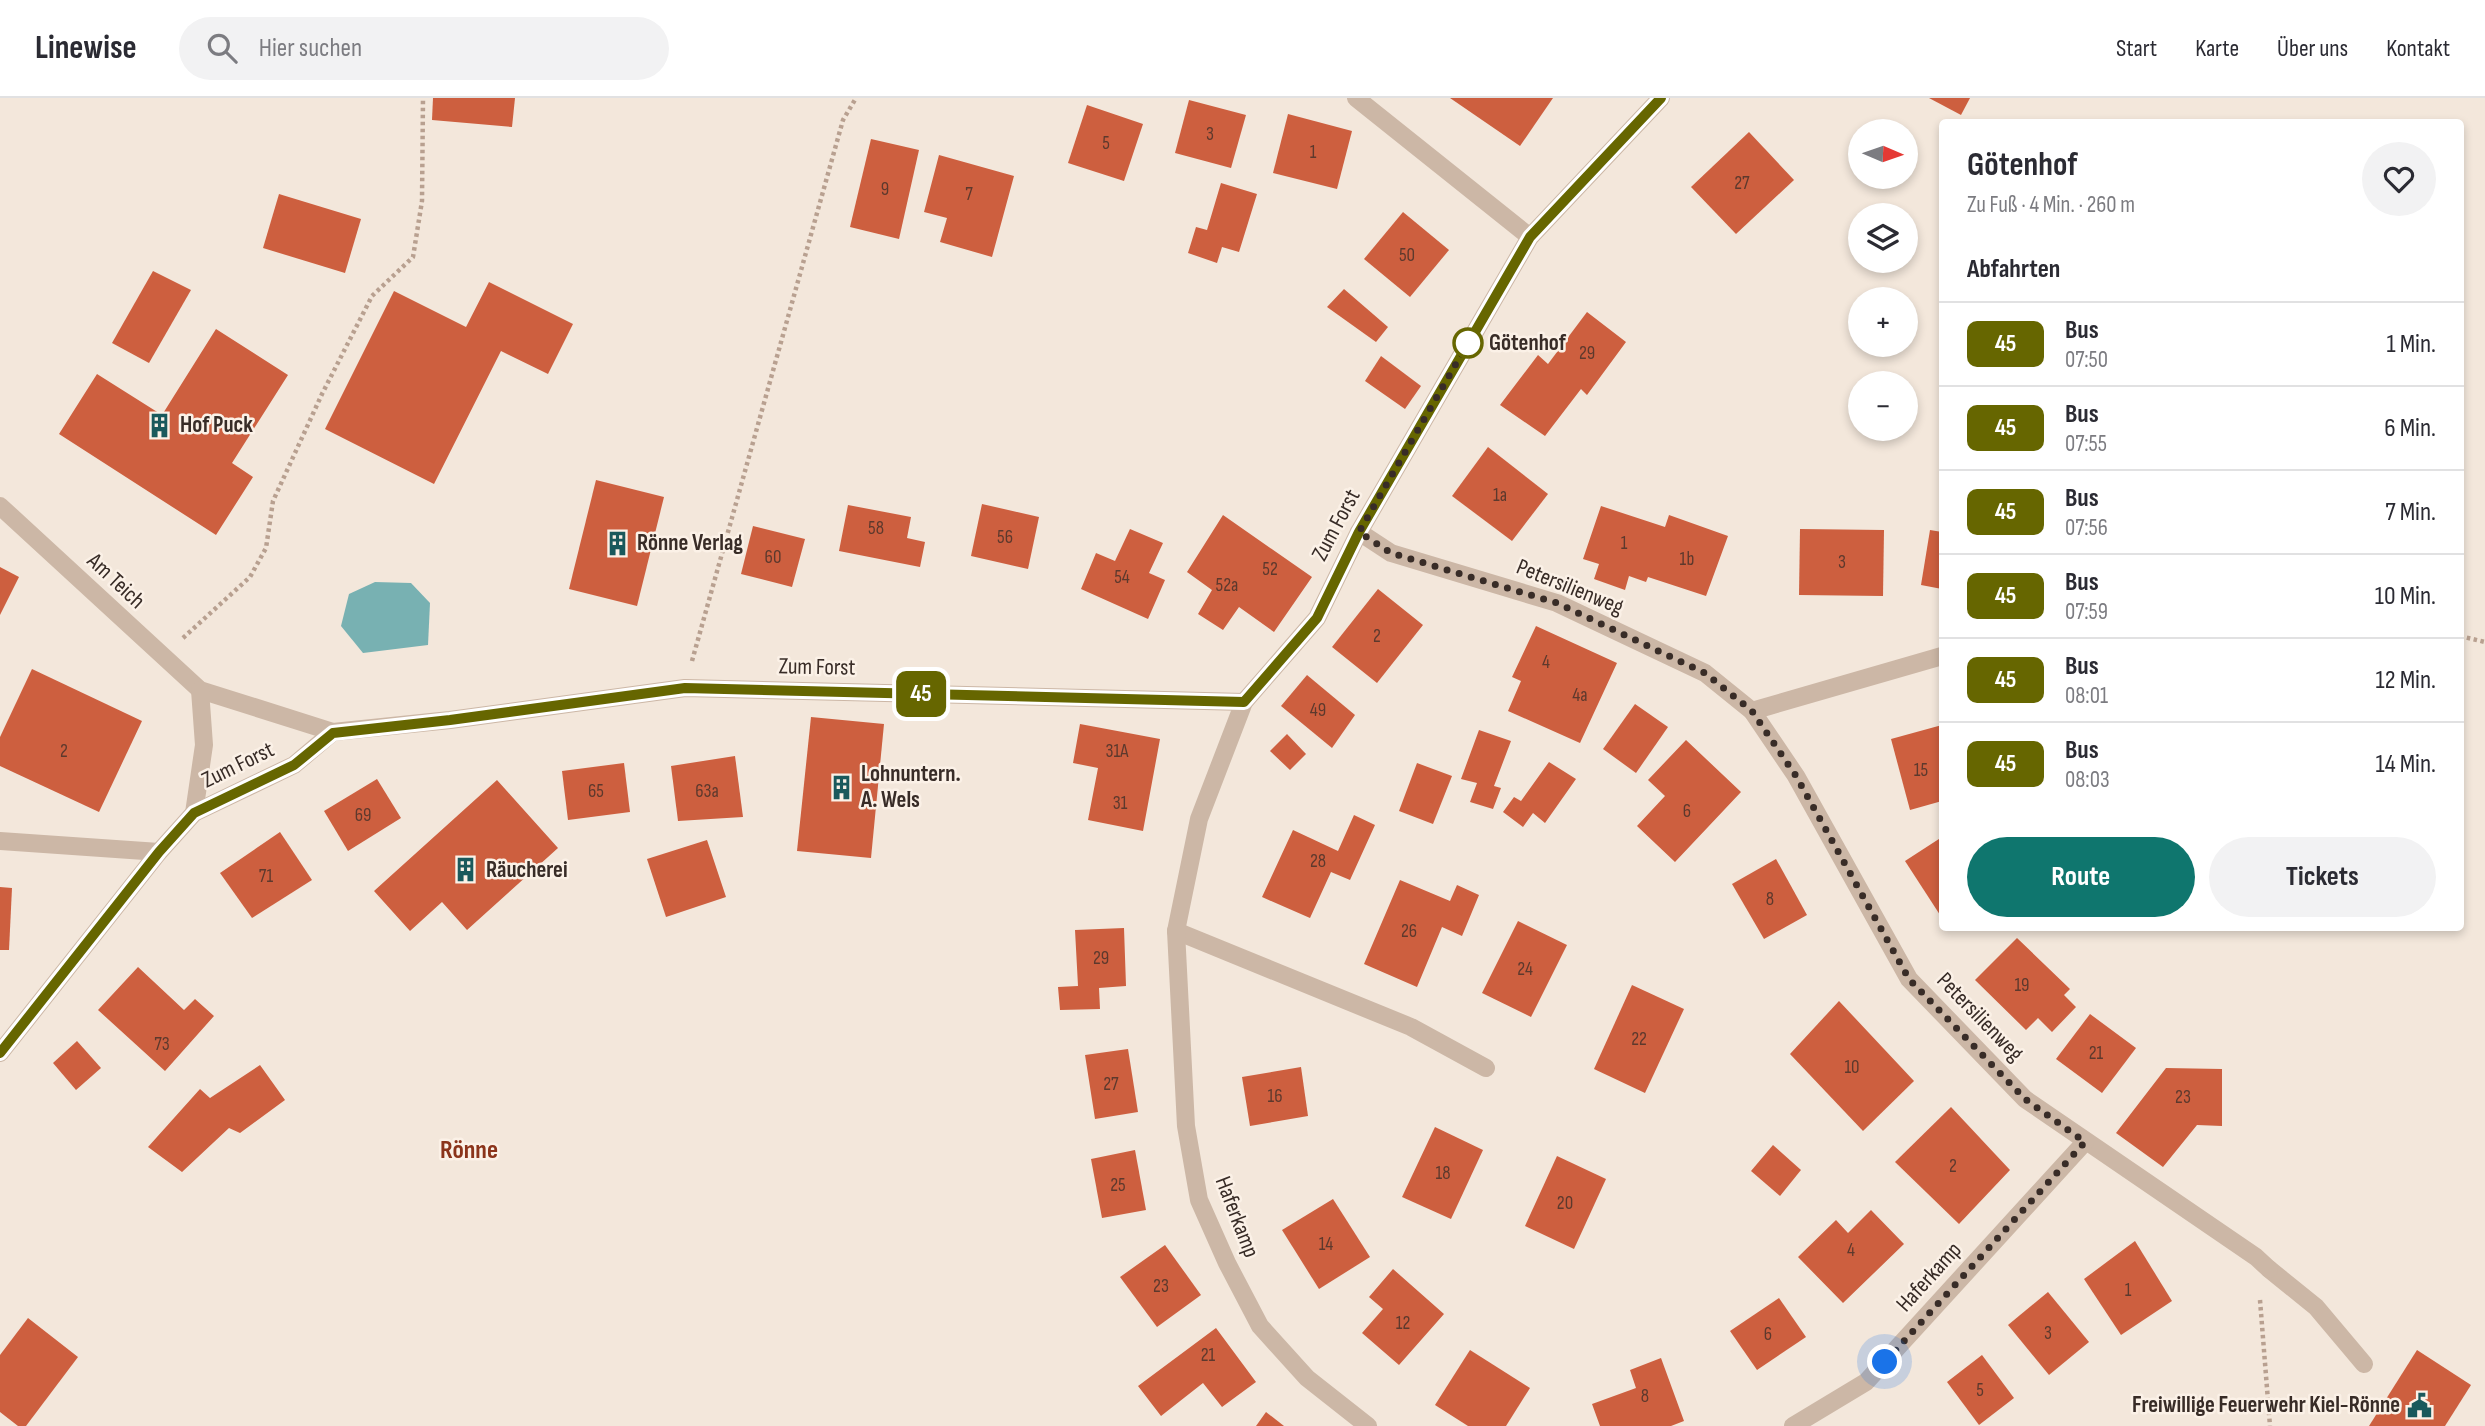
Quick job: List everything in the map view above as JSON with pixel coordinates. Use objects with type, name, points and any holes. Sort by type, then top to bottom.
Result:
[{"type":"street","points":[[1356,98],[1530,237]]},
{"type":"street","name":"Zum Forst","points":[[0,1053],[159,852],[194,813],[294,765],[333,733],[685,688],[1244,702],[1317,618],[1359,532],[1530,237],[1661,98]]},
{"type":"street","name":"Am Teich","points":[[0,506],[200,690],[333,733]]},
{"type":"street","name":"Petersilienweg","points":[[1359,532],[1391,553],[1557,603],[1705,673],[1752,711],[1796,776],[1909,979],[2025,1099],[2262,1263],[2316,1307],[2364,1364]]},
{"type":"street","points":[[1752,711],[1939,657]]},
{"type":"street","points":[[194,813],[204,745],[200,690]]},
{"type":"street","name":"Haferkamp","points":[[1244,702],[1199,819],[1176,931],[1186,1126],[1199,1200],[1227,1263],[1260,1326],[1307,1378],[1368,1426]]},
{"type":"street","points":[[0,841],[159,852]]},
{"type":"street","points":[[1176,931],[1411,1027],[1486,1068]]},
{"type":"street","name":"Haferkamp","points":[[1793,1426],[1866,1382],[2085,1142]]},
{"type":"path","points":[[162,656],[250,577],[266,548],[272,501],[322,394],[372,296],[413,257],[422,201],[423,98]]},
{"type":"path","points":[[685,688],[843,120],[856,98]]},
{"type":"path","points":[[2464,637],[2485,642]]},
{"type":"path","points":[[2262,1263],[2270,1426]]},
{"type":"water","points":[[375,582],[411,583],[430,603],[428,645],[363,653],[341,626],[349,594]]},
{"type":"building","points":[[433,98],[515,98],[512,127],[432,120]]},
{"type":"building","points":[[1450,98],[1553,98],[1520,146]]},
{"type":"building","points":[[1929,98],[1970,98],[1961,115]]},
{"type":"building","points":[[1189,100],[1246,115],[1231,168],[1175,153]]},
{"type":"building","points":[[1087,105],[1143,124],[1124,181],[1068,163]]},
{"type":"building","points":[[1288,114],[1352,131],[1337,189],[1273,173]]},
{"type":"building","points":[[1749,132],[1794,180],[1736,234],[1691,187]]},
{"type":"building","points":[[871,139],[919,150],[899,239],[850,227]]},
{"type":"building","points":[[939,155],[1014,176],[992,257],[940,242],[947,218],[924,212]]},
{"type":"building","points":[[1221,183],[1257,194],[1239,252],[1222,247],[1217,263],[1188,253],[1196,227],[1207,230]]},
{"type":"building","points":[[279,194],[361,219],[345,273],[263,248]]},
{"type":"building","points":[[1403,212],[1449,250],[1410,297],[1364,259]]},
{"type":"building","points":[[153,271],[191,290],[149,363],[112,343]]},
{"type":"building","points":[[489,282],[573,324],[548,374],[501,351],[434,484],[325,429],[394,291],[466,327]]},
{"type":"building","points":[[1344,289],[1388,327],[1376,342],[1327,307]]},
{"type":"building","points":[[1587,312],[1626,342],[1587,395],[1581,389],[1545,436],[1500,405],[1538,355],[1548,364]]},
{"type":"building","name":"Hof Puck","points":[[216,329],[288,375],[232,463],[253,477],[216,535],[59,434],[97,374],[162,415]]},
{"type":"building","points":[[1381,356],[1421,386],[1405,409],[1365,381]]},
{"type":"building","points":[[1488,447],[1548,494],[1512,541],[1452,496]]},
{"type":"building","name":"Rönne Verlag","points":[[596,480],[664,497],[637,606],[569,589]]},
{"type":"building","points":[[982,504],[1039,517],[1028,569],[971,556]]},
{"type":"building","points":[[848,505],[911,517],[907,538],[925,542],[920,567],[839,551]]},
{"type":"building","points":[[1601,506],[1665,527],[1669,515],[1728,536],[1706,596],[1648,577],[1646,582],[1629,576],[1625,590],[1594,579],[1599,564],[1583,559]]},
{"type":"building","points":[[1223,515],[1312,577],[1274,632],[1239,607],[1223,630],[1198,614],[1212,590],[1187,572]]},
{"type":"building","points":[[753,526],[805,539],[792,587],[741,574]]},
{"type":"building","points":[[1130,529],[1163,543],[1149,573],[1165,580],[1148,619],[1081,589],[1096,553],[1115,561]]},
{"type":"building","points":[[1800,529],[1884,530],[1883,596],[1799,595]]},
{"type":"building","points":[[1930,530],[1939,532],[1939,588],[1921,585]]},
{"type":"building","points":[[0,567],[19,577],[0,615]]},
{"type":"building","points":[[1378,589],[1423,625],[1377,683],[1332,647]]},
{"type":"building","points":[[1536,626],[1617,663],[1580,743],[1508,711],[1521,681],[1512,677]]},
{"type":"building","points":[[32,669],[142,721],[99,812],[0,766],[0,737]]},
{"type":"building","points":[[1307,675],[1355,715],[1332,748],[1281,706]]},
{"type":"building","points":[[1635,704],[1668,727],[1636,773],[1603,749]]},
{"type":"building","name":"Lohnuntern. A. Wels","points":[[811,717],[884,724],[871,858],[797,851]]},
{"type":"building","points":[[1080,724],[1160,739],[1143,831],[1088,820],[1098,768],[1073,763]]},
{"type":"building","points":[[1939,726],[1939,802],[1910,810],[1891,739]]},
{"type":"building","points":[[1479,730],[1511,741],[1494,786],[1501,788],[1493,809],[1470,802],[1477,783],[1461,779]]},
{"type":"building","points":[[1287,734],[1306,754],[1290,770],[1270,751]]},
{"type":"building","points":[[1686,740],[1741,792],[1675,862],[1637,826],[1665,796],[1648,780]]},
{"type":"building","points":[[735,756],[743,817],[678,821],[671,766]]},
{"type":"building","points":[[1549,762],[1576,779],[1545,823],[1533,813],[1523,827],[1503,812],[1514,797],[1521,801]]},
{"type":"building","points":[[624,763],[630,812],[568,820],[562,771]]},
{"type":"building","points":[[1417,763],[1452,776],[1433,824],[1399,811]]},
{"type":"building","points":[[377,779],[401,818],[348,851],[324,811]]},
{"type":"building","name":"Räucherei","points":[[497,780],[558,848],[467,930],[442,902],[410,931],[374,891]]},
{"type":"building","points":[[1354,815],[1375,825],[1350,880],[1331,872],[1310,918],[1262,897],[1293,830],[1338,851]]},
{"type":"building","points":[[280,832],[312,880],[252,918],[220,873]]},
{"type":"building","points":[[1939,839],[1939,913],[1905,861]]},
{"type":"building","points":[[707,840],[726,897],[666,917],[647,859]]},
{"type":"building","points":[[1776,859],[1807,915],[1764,939],[1732,884]]},
{"type":"building","points":[[1400,880],[1450,901],[1457,885],[1479,895],[1462,936],[1442,927],[1417,987],[1364,964]]},
{"type":"building","points":[[0,887],[12,888],[9,950],[0,950]]},
{"type":"building","points":[[1518,921],[1567,945],[1531,1017],[1482,993]]},
{"type":"building","points":[[1124,928],[1126,986],[1099,988],[1100,1009],[1060,1010],[1058,987],[1078,986],[1075,930]]},
{"type":"building","points":[[2017,938],[2070,989],[2064,995],[2076,1007],[2052,1032],[2038,1018],[2026,1030],[1975,980]]},
{"type":"building","points":[[138,967],[184,1010],[195,999],[214,1016],[165,1071],[98,1010]]},
{"type":"building","points":[[1632,985],[1684,1009],[1645,1093],[1594,1069]]},
{"type":"building","points":[[1839,1001],[1914,1081],[1863,1131],[1790,1054]]},
{"type":"building","points":[[2090,1014],[2136,1048],[2102,1093],[2056,1059]]},
{"type":"building","points":[[77,1041],[101,1068],[76,1090],[53,1063]]},
{"type":"building","points":[[1128,1049],[1138,1112],[1095,1119],[1085,1055]]},
{"type":"building","points":[[260,1065],[285,1100],[240,1133],[229,1128],[182,1172],[148,1147],[200,1089],[210,1098]]},
{"type":"building","points":[[1301,1067],[1308,1116],[1250,1126],[1242,1077]]},
{"type":"building","points":[[2166,1068],[2222,1069],[2222,1126],[2197,1125],[2163,1167],[2116,1133]]},
{"type":"building","points":[[1951,1107],[2010,1170],[1959,1224],[1895,1162]]},
{"type":"building","points":[[1435,1127],[1483,1150],[1451,1219],[1402,1197]]},
{"type":"building","points":[[1773,1145],[1801,1170],[1780,1196],[1751,1171]]},
{"type":"building","points":[[1135,1150],[1146,1210],[1102,1218],[1091,1159]]},
{"type":"building","points":[[1557,1156],[1606,1179],[1574,1249],[1525,1226]]},
{"type":"building","points":[[1333,1199],[1370,1257],[1319,1289],[1282,1230]]},
{"type":"building","points":[[1871,1210],[1904,1244],[1843,1303],[1798,1257],[1836,1220],[1848,1233]]},
{"type":"building","points":[[2135,1241],[2172,1301],[2121,1335],[2084,1279]]},
{"type":"building","points":[[1165,1245],[1201,1295],[1157,1327],[1120,1277]]},
{"type":"building","points":[[1393,1269],[1444,1314],[1399,1365],[1362,1333],[1383,1309],[1369,1297]]},
{"type":"building","points":[[2048,1292],[2089,1342],[2049,1375],[2008,1325]]},
{"type":"building","points":[[1779,1298],[1806,1337],[1757,1370],[1730,1331]]},
{"type":"building","points":[[28,1318],[78,1357],[26,1426],[18,1426],[0,1412],[0,1355]]},
{"type":"building","points":[[1216,1328],[1256,1382],[1222,1407],[1203,1383],[1161,1416],[1138,1386]]},
{"type":"building","points":[[1470,1350],[1530,1388],[1506,1426],[1468,1426],[1435,1405]]},
{"type":"building","name":"Freiwillige Feuerwehr Kiel-Rönne","points":[[2417,1350],[2471,1385],[2445,1426],[2369,1426]]},
{"type":"building","points":[[1982,1355],[2014,1398],[1979,1425],[1947,1382]]},
{"type":"building","points":[[1661,1358],[1684,1421],[1671,1426],[1600,1426],[1592,1404],[1636,1388],[1630,1370]]},
{"type":"building","points":[[1266,1412],[1284,1426],[1256,1426]]},
{"type":"bus line","name":"45","points":[[0,1053],[159,852],[194,813],[294,765],[333,733],[685,688],[1244,702],[1317,618],[1359,532],[1530,237],[1661,98]]},
{"type":"place","name":"Götenhof","points":[[1468,343]]},
{"type":"place","name":"Hof Puck","points":[[160,425]]},
{"type":"place","name":"Rönne Verlag","points":[[617,543]]},
{"type":"place","name":"Lohnuntern. A. Wels","points":[[841,787]]},
{"type":"place","name":"Räucherei","points":[[466,870]]},
{"type":"place","name":"Freiwillige Feuerwehr Kiel-Rönne","points":[[2420,1405]]},
{"type":"district","name":"Rönne","points":[[469,1150]]},
{"type":"route","points":[[1468,343],[1359,532],[1391,553],[1445,567],[1557,603],[1705,673],[1752,711],[1796,776],[1909,979],[2025,1099],[2085,1142],[1885,1362]]}]
